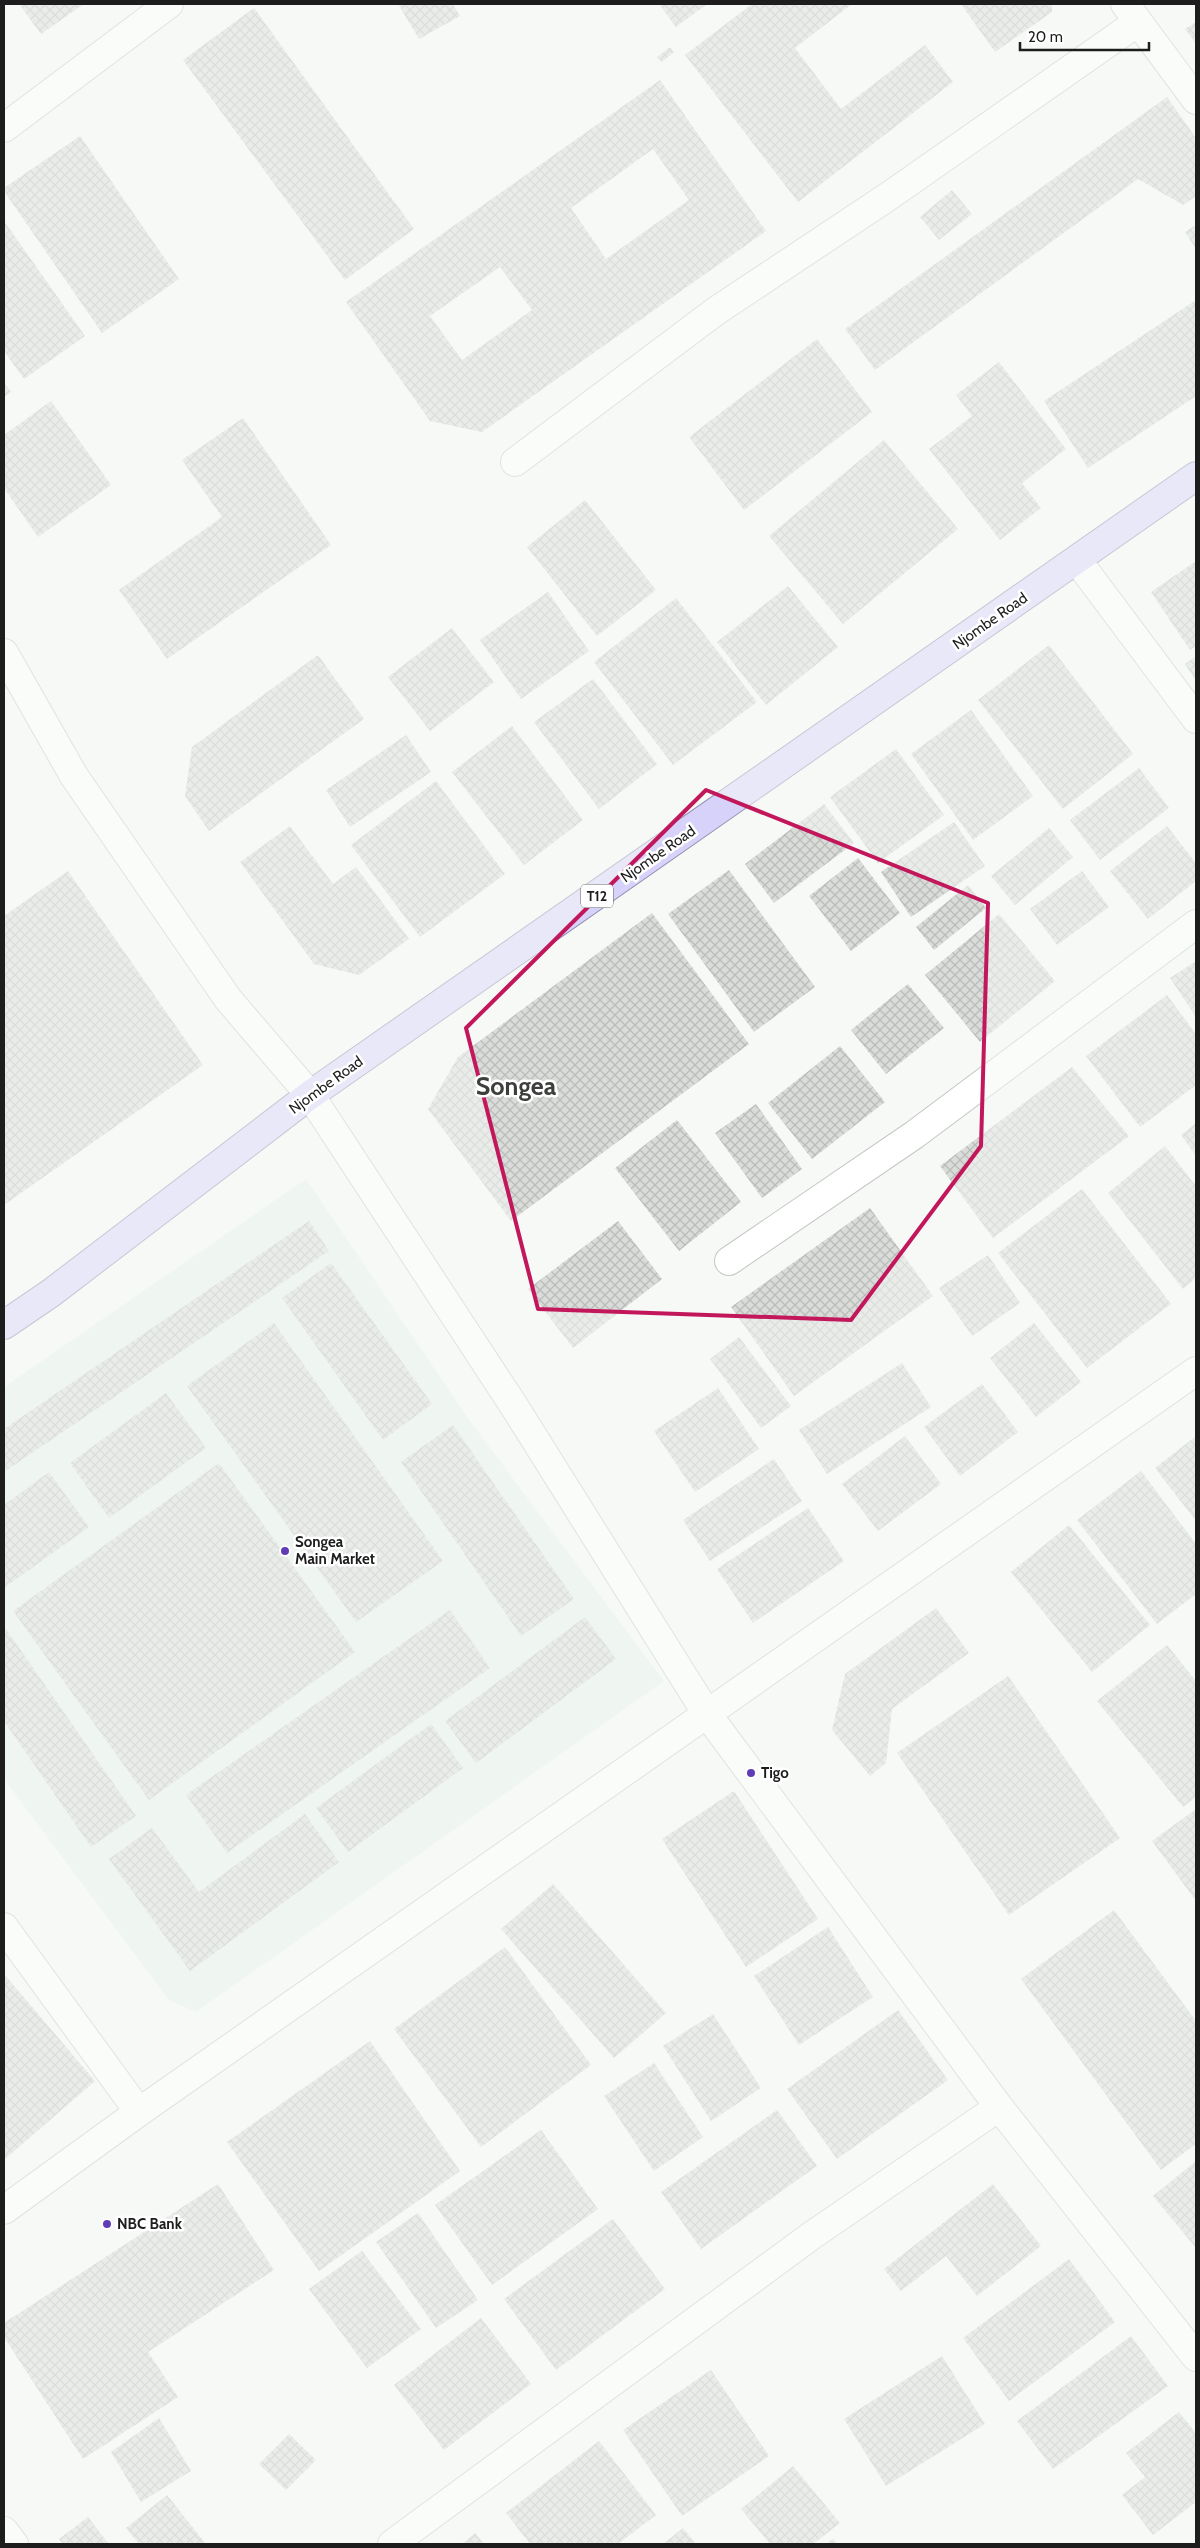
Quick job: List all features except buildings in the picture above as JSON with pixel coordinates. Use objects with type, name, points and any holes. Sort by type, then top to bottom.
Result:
[{"type":"highway","name":"Njombe Road","points":[[4,1326],[51,1293],[310,1095],[1196,476]]},
{"type":"street","points":[[4,128],[169,4]]},
{"type":"street","points":[[515,462],[716,312],[886,198],[1131,13],[1196,100]]},
{"type":"street","points":[[1077,560],[1196,719]]},
{"type":"street","points":[[4,653],[74,776],[142,876],[228,999],[310,1095],[514,1406],[707,1714],[999,2107],[1196,2357]]},
{"type":"street","points":[[729,1261],[914,1135],[1196,924]]},
{"type":"street","points":[[4,2210],[139,2112],[1196,1371]]},
{"type":"street","points":[[4,1927],[139,2112]]},
{"type":"street","points":[[392,2544],[811,2236],[999,2107]]},
{"type":"street","points":[[4,2531],[14,2544]]},
{"type":"highlighted area","points":[[706,790],[988,903],[981,1146],[851,1320],[538,1309],[466,1028]]},
{"type":"shaded area","name":"Songea Main Market","points":[[306,1179],[470,1421],[664,1681],[196,2012],[169,2000],[4,1779],[4,1387]]},
{"type":"place","name":"Songea Main Market","points":[[285,1551]]},
{"type":"place","name":"Tigo","points":[[751,1773]]},
{"type":"place","name":"NBC Bank","points":[[107,2224]]},
{"type":"district","name":"Songea","points":[[516,1086]]}]
